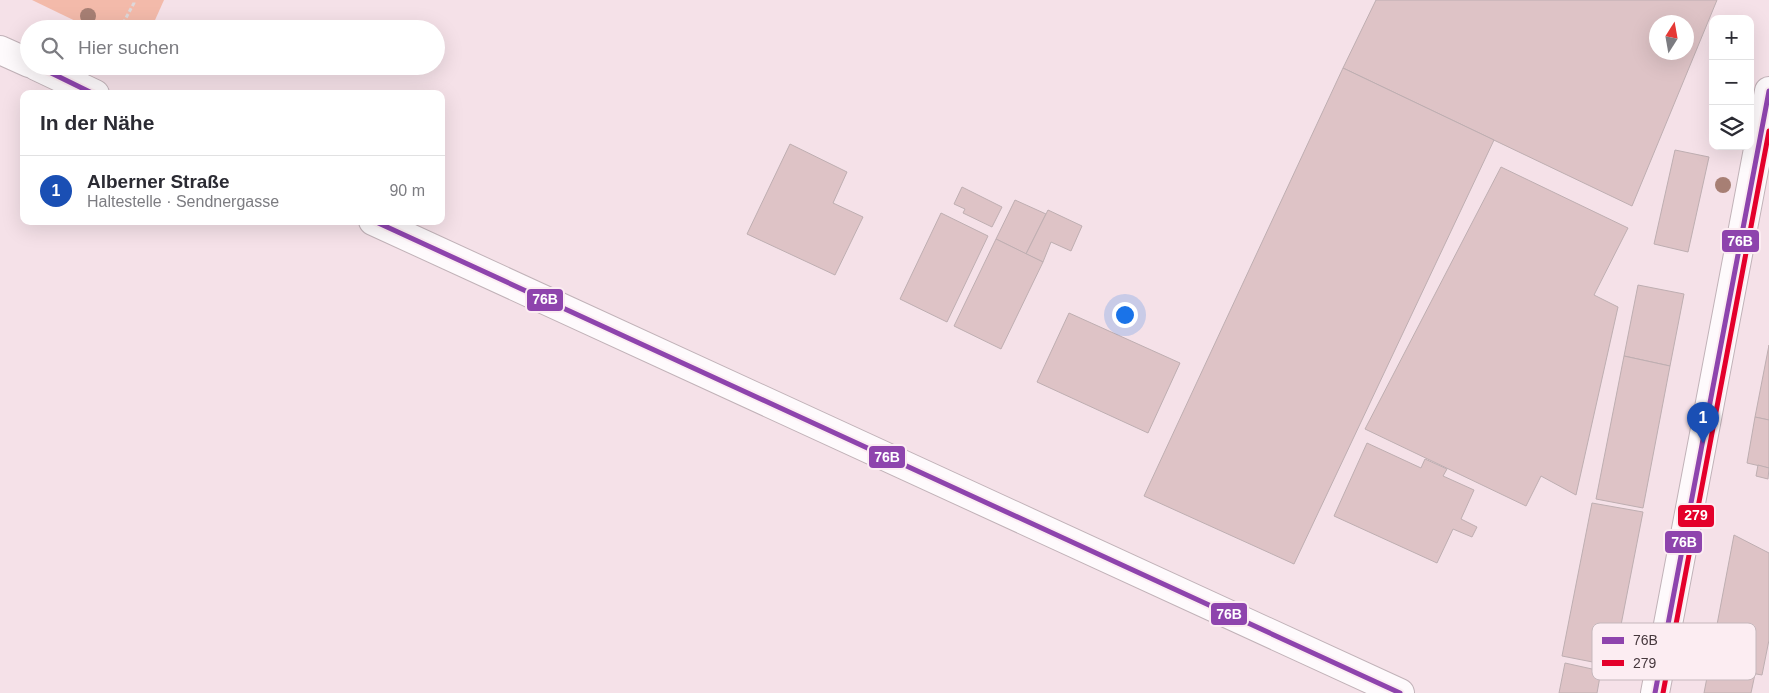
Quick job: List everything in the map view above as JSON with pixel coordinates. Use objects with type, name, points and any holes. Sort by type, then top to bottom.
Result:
[{"type":"street","points":[[0,50],[20,59]]},
{"type":"street","points":[[55,75],[87,90]]},
{"type":"street","points":[[1668,623],[1769,91]]},
{"type":"street","points":[[382,225],[1400,693]]},
{"type":"street","points":[[1655,693],[1657,680]]},
{"type":"path","points":[[125,20],[134,0]]},
{"type":"shaded area","points":[[32,0],[164,0],[155,20],[73,20]]},
{"type":"building","points":[[1376,0],[1717,0],[1711,15],[1709,15],[1709,19],[1694,56],[1694,15],[1649,15],[1649,60],[1692,60],[1632,206],[1343,68]]},
{"type":"building","points":[[1343,68],[1494,140],[1294,564],[1144,496]]},
{"type":"building","points":[[790,144],[847,172],[833,203],[863,217],[835,275],[747,234]]},
{"type":"building","points":[[1675,150],[1709,157],[1688,252],[1654,244]]},
{"type":"building","points":[[1501,167],[1628,228],[1594,295],[1618,307],[1576,495],[1541,476],[1526,506],[1365,429]]},
{"type":"building","points":[[962,187],[1002,207],[992,227],[963,213],[965,209],[954,204]]},
{"type":"building","points":[[1015,200],[1046,214],[1026,254],[996,239]]},
{"type":"building","points":[[1048,210],[1082,226],[1071,251],[1051,242],[1043,262],[1026,254]]},
{"type":"building","points":[[941,213],[988,236],[947,322],[900,299]]},
{"type":"building","points":[[996,239],[1043,262],[1001,349],[954,326]]},
{"type":"building","points":[[1638,285],[1684,294],[1670,366],[1624,356]]},
{"type":"building","points":[[1069,313],[1180,363],[1148,433],[1037,382]]},
{"type":"building","points":[[1769,345],[1769,420],[1755,417]]},
{"type":"building","points":[[1624,356],[1670,366],[1643,508],[1596,499]]},
{"type":"building","points":[[1755,417],[1769,420],[1769,468],[1747,463]]},
{"type":"building","points":[[1367,443],[1421,468],[1425,459],[1447,469],[1443,476],[1474,490],[1461,519],[1477,527],[1472,537],[1453,529],[1437,563],[1334,516]]},
{"type":"building","points":[[1758,465],[1769,468],[1768,479],[1756,476]]},
{"type":"building","points":[[1592,503],[1643,512],[1621,623],[1592,623],[1592,662],[1562,656]]},
{"type":"building","points":[[1734,535],[1769,553],[1769,640],[1762,675],[1756,674],[1756,623],[1717,623]]},
{"type":"building","points":[[1565,663],[1592,669],[1592,680],[1599,680],[1597,693],[1559,693]]},
{"type":"building","points":[[1706,680],[1754,680],[1751,693],[1704,693]]},
{"type":"transit line","name":"76B","points":[[55,75],[86,90]]},
{"type":"transit line","name":"76B","points":[[1668,623],[1769,91]]},
{"type":"transit line","name":"279","points":[[1676,623],[1769,131]]},
{"type":"transit line","name":"76B","points":[[383,225],[1400,693]]},
{"type":"transit line","name":"76B","points":[[1655,693],[1657,680]]},
{"type":"transit line","name":"279","points":[[1663,693],[1665,680]]},
{"type":"place","name":"Alberner Straße","points":[[1703,443]]}]
